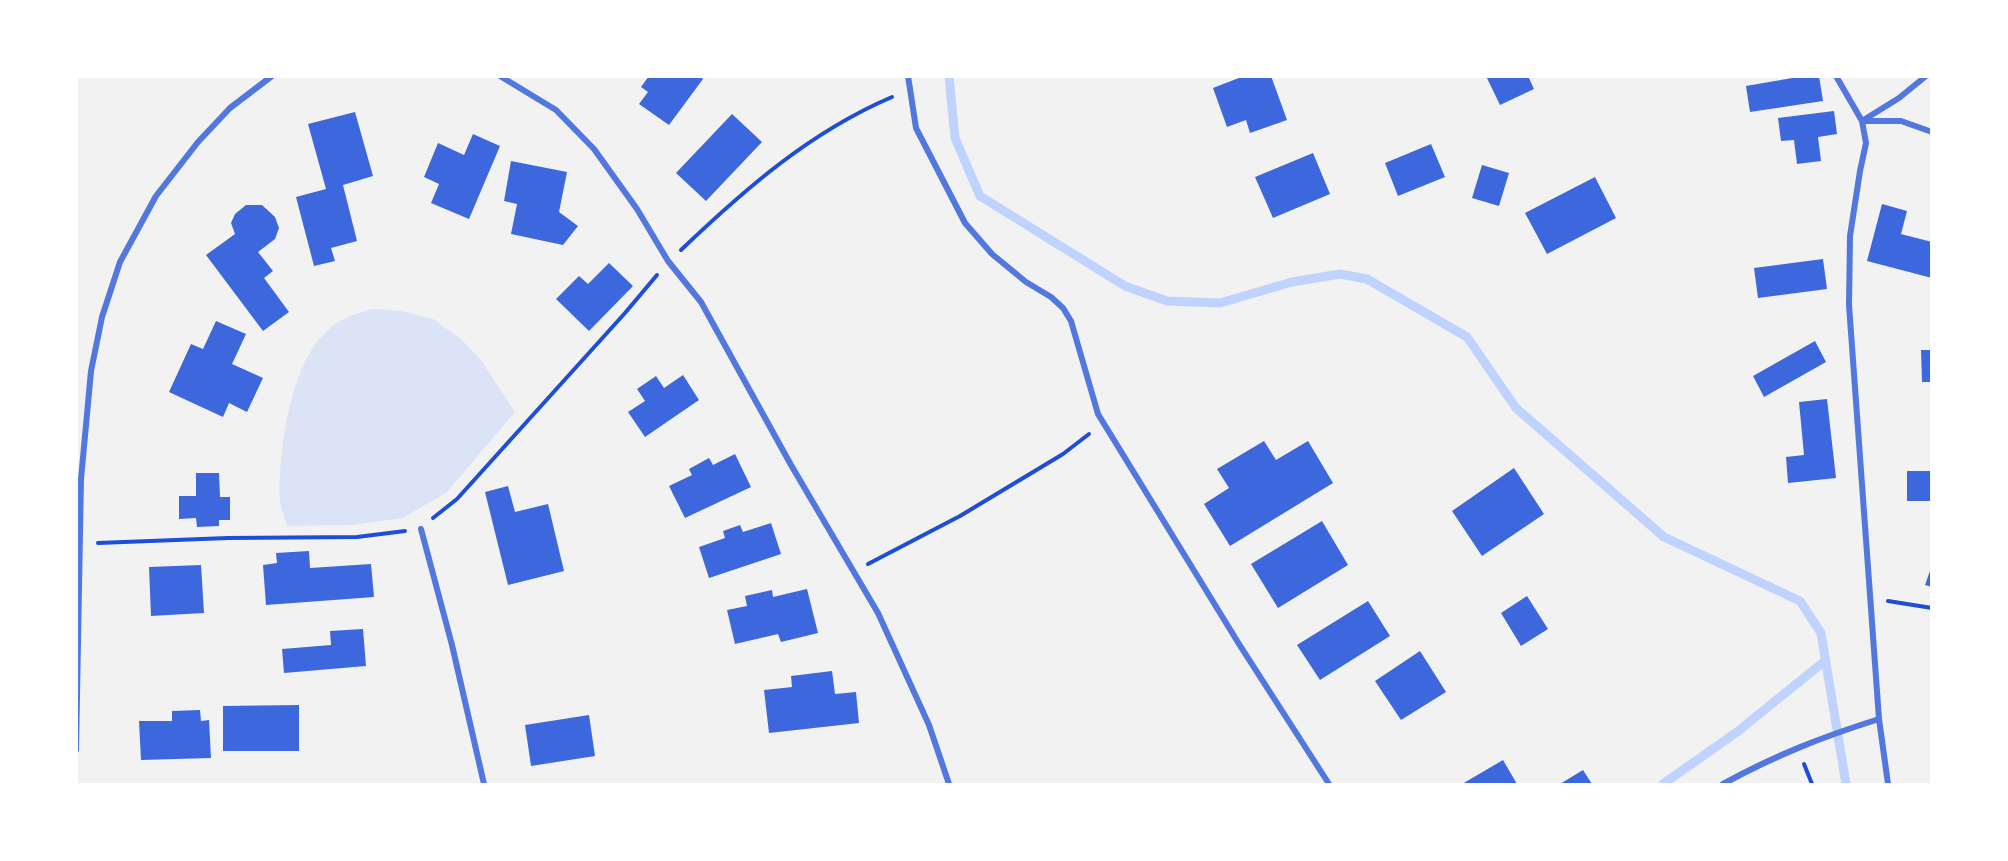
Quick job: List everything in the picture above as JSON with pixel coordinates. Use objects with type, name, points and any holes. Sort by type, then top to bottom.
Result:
[{"type":"street","points":[[76,750],[79,544],[84,437],[91,371],[102,317],[120,262],[156,196],[198,142],[230,108],[272,76]]},
{"type":"street","points":[[500,76],[556,110],[594,149],[638,209],[668,261],[701,302],[791,465],[878,613],[929,725],[949,784]]},
{"type":"street","points":[[908,76],[916,128],[965,223],[992,254],[1063,308],[1071,321],[1098,414],[1239,644],[1329,784]]},
{"type":"street","points":[[1836,76],[1862,121],[1866,143],[1850,236],[1849,305],[1879,719],[1888,784]]},
{"type":"street","points":[[1862,121],[1899,98],[1926,76]]},
{"type":"street","points":[[1862,121],[1901,121],[1932,132]]},
{"type":"street","points":[[421,529],[452,645],[484,784]]},
{"type":"street","points":[[1723,784],[1763,762],[1817,740],[1879,719]]},
{"type":"path","points":[[79,544],[179,539],[357,537],[421,529],[457,499],[625,313],[668,261],[742,192],[784,159],[866,108],[910,89]]},
{"type":"path","points":[[853,571],[960,516],[1063,453],[1104,423]]},
{"type":"path","points":[[1872,599],[1932,608]]},
{"type":"shaded area","points":[[373,309],[401,311],[433,319],[461,339],[481,360],[515,412],[447,492],[403,518],[353,525],[287,526],[280,503],[281,459],[288,412],[302,367],[312,349],[335,324]]},
{"type":"building","points":[[649,76],[700,76],[703,79],[669,125],[639,104],[648,92],[641,87]]},
{"type":"building","points":[[1244,76],[1271,76],[1287,120],[1250,133],[1246,120],[1227,127],[1213,88]]},
{"type":"building","points":[[1486,76],[1528,76],[1534,89],[1500,105]]},
{"type":"building","points":[[1804,76],[1819,76],[1823,101],[1750,112],[1746,86]]},
{"type":"building","points":[[1834,111],[1837,134],[1818,137],[1821,161],[1797,164],[1794,140],[1781,141],[1778,118]]},
{"type":"building","points":[[355,112],[373,176],[343,185],[357,241],[331,248],[335,261],[314,266],[296,197],[326,189],[308,124]]},
{"type":"building","points":[[732,114],[762,142],[706,201],[676,173]]},
{"type":"building","points":[[473,134],[500,146],[469,219],[431,203],[439,184],[424,177],[438,143],[464,155]]},
{"type":"building","points":[[1431,144],[1445,177],[1398,196],[1385,163]]},
{"type":"building","points":[[1313,153],[1330,194],[1273,218],[1255,177]]},
{"type":"building","points":[[511,161],[567,172],[559,212],[578,226],[563,245],[511,234],[517,204],[504,201]]},
{"type":"building","points":[[1482,165],[1509,173],[1499,206],[1472,198]]},
{"type":"building","points":[[1595,177],[1616,218],[1547,254],[1525,213]]},
{"type":"building","points":[[1882,204],[1907,211],[1901,234],[1932,242],[1932,278],[1867,261]]},
{"type":"building","points":[[246,205],[262,205],[275,217],[279,228],[275,239],[258,252],[273,271],[264,278],[289,312],[263,331],[206,255],[235,234],[231,223],[235,214]]},
{"type":"building","points":[[1823,259],[1827,289],[1758,298],[1754,268]]},
{"type":"building","points":[[609,263],[633,286],[589,331],[556,299],[579,276],[588,284]]},
{"type":"building","points":[[216,321],[246,334],[232,364],[263,378],[247,412],[229,403],[223,417],[169,392],[191,344],[203,349]]},
{"type":"building","points":[[1815,341],[1826,362],[1764,397],[1753,376]]},
{"type":"building","points":[[1921,350],[1932,350],[1932,382],[1922,382]]},
{"type":"building","points":[[683,375],[699,400],[645,437],[628,412],[645,401],[637,389],[656,376],[664,388]]},
{"type":"building","points":[[1827,399],[1836,478],[1788,483],[1786,457],[1804,455],[1799,402]]},
{"type":"building","points":[[1264,441],[1276,460],[1308,441],[1333,483],[1230,546],[1204,504],[1229,488],[1217,469]]},
{"type":"building","points":[[735,454],[751,487],[685,518],[669,486],[692,475],[689,469],[709,458],[713,465]]},
{"type":"building","points":[[1514,468],[1544,514],[1482,556],[1452,511]]},
{"type":"building","points":[[1907,471],[1932,471],[1932,501],[1907,501]]},
{"type":"building","points":[[196,473],[219,473],[220,497],[230,497],[230,520],[219,520],[219,526],[197,527],[196,518],[179,519],[179,496],[196,496]]},
{"type":"building","points":[[508,486],[515,512],[548,504],[564,571],[508,585],[485,492]]},
{"type":"building","points":[[1322,521],[1348,565],[1278,608],[1251,564]]},
{"type":"building","points":[[771,523],[781,554],[709,578],[699,547],[725,538],[723,531],[740,525],[743,532]]},
{"type":"building","points":[[309,551],[310,568],[371,564],[374,597],[266,605],[263,565],[277,563],[276,553]]},
{"type":"building","points":[[201,565],[204,613],[151,616],[149,567]]},
{"type":"building","points":[[1932,568],[1932,587],[1925,585]]},
{"type":"building","points":[[807,589],[818,633],[781,642],[778,634],[735,644],[727,610],[747,606],[745,596],[772,590],[773,597]]},
{"type":"building","points":[[1527,596],[1548,629],[1521,646],[1501,613]]},
{"type":"building","points":[[1368,601],[1390,636],[1320,680],[1297,645]]},
{"type":"building","points":[[363,629],[366,666],[284,673],[282,649],[331,645],[330,631]]},
{"type":"building","points":[[1420,651],[1446,692],[1401,720],[1375,681]]},
{"type":"building","points":[[832,671],[835,694],[856,692],[859,723],[769,733],[764,690],[792,687],[791,676]]},
{"type":"building","points":[[299,705],[299,751],[223,751],[223,706]]},
{"type":"building","points":[[200,710],[201,721],[209,720],[211,758],[141,760],[139,721],[172,721],[172,711]]},
{"type":"building","points":[[589,715],[595,756],[531,766],[525,725]]},
{"type":"building","points":[[1503,760],[1517,784],[1462,784]]},
{"type":"building","points":[[1583,770],[1592,784],[1560,784]]},
{"type":"waterway","points":[[949,76],[955,138],[980,196],[1125,286],[1167,301],[1220,303],[1292,282],[1340,274],[1367,279],[1467,337],[1516,408],[1664,537],[1800,601],[1821,633],[1846,784]]},
{"type":"waterway","points":[[1663,784],[1737,732],[1826,660]]}]
